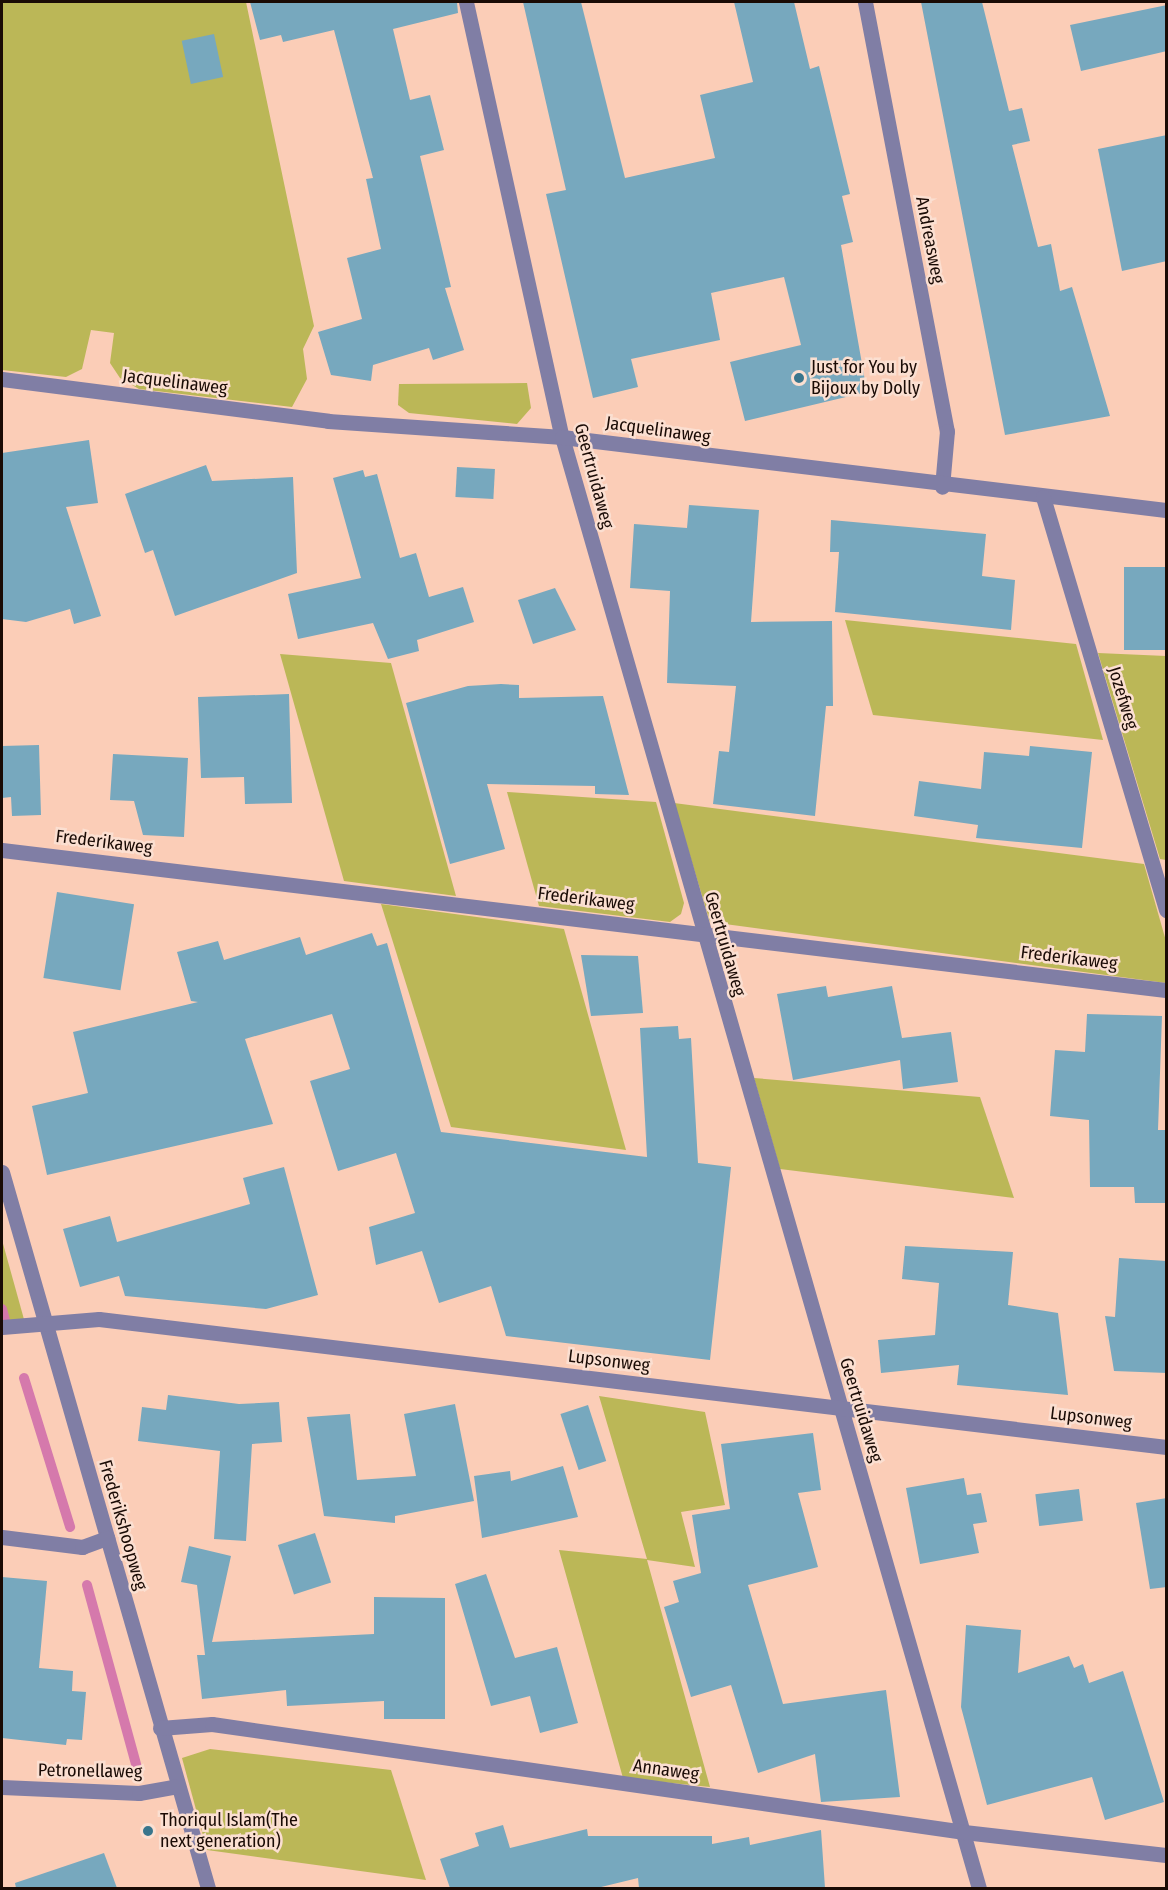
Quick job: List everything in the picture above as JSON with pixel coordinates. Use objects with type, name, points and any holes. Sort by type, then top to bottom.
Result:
[{"type":"street","name":"Geertruidaweg","points":[[466,2],[562,437],[702,933],[979,1888]]},
{"type":"street","name":"Andreasweg","points":[[865,2],[947,431],[942,487]]},
{"type":"street","name":"Jacquelinaweg","points":[[2,379],[328,421],[562,437],[942,487],[1167,510]]},
{"type":"street","name":"Jozefweg","points":[[1043,497],[1167,910]]},
{"type":"street","name":"Frederikaweg","points":[[2,850],[1167,990]]},
{"type":"street","name":"Frederikshoopweg","points":[[2,1172],[160,1728],[208,1888]]},
{"type":"street","name":"Lupsonweg","points":[[2,1327],[99,1319],[1167,1446]]},
{"type":"street","points":[[2,1537],[82,1547],[107,1538]]},
{"type":"street","name":"Annaweg","points":[[160,1728],[212,1724],[964,1832],[1167,1855]]},
{"type":"street","name":"Petronellaweg","points":[[2,1787],[139,1793],[177,1786]]},
{"type":"shaded area","points":[[2,2],[246,2],[314,326],[303,349],[307,379],[292,407],[139,389],[120,378],[110,363],[114,333],[91,330],[82,369],[66,377],[2,370]]},
{"type":"shaded area","points":[[527,383],[531,408],[517,424],[409,413],[398,405],[399,384]]},
{"type":"shaded area","points":[[845,620],[1076,644],[1103,740],[873,715]]},
{"type":"shaded area","points":[[1098,653],[1166,656],[1166,860],[1160,859]]},
{"type":"shaded area","points":[[280,654],[391,663],[456,896],[344,881]]},
{"type":"shaded area","points":[[507,792],[656,802],[684,903],[681,914],[670,922],[539,906]]},
{"type":"shaded area","points":[[674,803],[1144,864],[1166,941],[1166,983],[710,922]]},
{"type":"shaded area","points":[[381,904],[564,929],[626,1150],[451,1127]]},
{"type":"shaded area","points":[[754,1078],[980,1097],[1014,1198],[780,1169]]},
{"type":"shaded area","points":[[2,1240],[25,1323],[2,1329]]},
{"type":"shaded area","points":[[599,1396],[705,1412],[725,1505],[681,1512],[695,1567],[647,1560],[710,1787],[623,1778],[559,1550],[647,1559]]},
{"type":"shaded area","points":[[210,1749],[391,1770],[426,1880],[207,1850],[182,1758]]},
{"type":"building","points":[[250,2],[457,2],[458,13],[393,29],[410,100],[430,95],[444,150],[420,156],[451,287],[445,288],[464,350],[433,360],[429,348],[373,365],[371,381],[331,375],[318,332],[362,319],[347,258],[381,249],[366,179],[373,178],[334,30],[283,42],[281,35],[260,40]]},
{"type":"building","points":[[523,2],[581,2],[625,178],[715,158],[700,95],[753,82],[734,2],[794,2],[810,69],[819,66],[850,194],[842,196],[853,242],[841,245],[867,392],[745,421],[730,362],[801,345],[784,277],[711,293],[720,340],[631,359],[638,387],[593,398],[546,194],[566,190]]},
{"type":"building","points":[[921,2],[982,2],[1009,111],[1022,108],[1030,141],[1012,145],[1038,247],[1051,244],[1060,291],[1072,287],[1110,416],[1005,435]]},
{"type":"building","points":[[1167,5],[1167,51],[1081,71],[1070,25]]},
{"type":"building","points":[[214,34],[223,77],[191,84],[182,41]]},
{"type":"building","points":[[1167,135],[1167,261],[1122,271],[1098,149]]},
{"type":"building","points":[[89,440],[98,503],[66,507],[101,616],[74,624],[70,609],[26,622],[2,619],[2,453]]},
{"type":"building","points":[[206,465],[212,481],[293,477],[297,573],[175,616],[153,550],[145,553],[125,494]]},
{"type":"building","points":[[457,467],[495,469],[493,499],[455,497]]},
{"type":"building","points":[[363,470],[365,477],[377,474],[400,558],[416,553],[429,597],[463,587],[474,622],[417,640],[419,651],[388,659],[373,623],[298,639],[288,594],[361,578],[333,478]]},
{"type":"building","points":[[689,505],[759,510],[751,622],[832,621],[833,706],[826,706],[815,816],[713,804],[719,751],[729,752],[736,686],[667,683],[670,591],[630,588],[634,524],[687,528]]},
{"type":"building","points":[[831,520],[986,534],[982,576],[1015,580],[1011,630],[835,612],[839,552],[830,552]]},
{"type":"building","points":[[1124,567],[1166,567],[1166,650],[1124,650]]},
{"type":"building","points":[[555,588],[576,630],[533,644],[518,600]]},
{"type":"building","points":[[519,685],[519,698],[603,696],[629,795],[595,794],[595,786],[487,784],[505,849],[450,864],[406,703],[468,686]]},
{"type":"building","points":[[289,694],[292,803],[245,804],[244,777],[201,778],[198,697]]},
{"type":"building","points":[[39,745],[41,815],[12,816],[11,797],[2,798],[2,746]]},
{"type":"building","points":[[1030,746],[1092,752],[1082,848],[976,838],[978,825],[914,816],[919,781],[981,789],[984,752],[1029,756]]},
{"type":"building","points":[[113,754],[188,758],[184,837],[143,835],[134,801],[110,800]]},
{"type":"building","points":[[57,892],[134,904],[120,990],[43,978]]},
{"type":"building","points":[[372,933],[377,946],[387,943],[441,1132],[647,1157],[640,1028],[678,1026],[679,1039],[691,1038],[698,1163],[731,1167],[710,1360],[506,1336],[491,1286],[439,1303],[422,1251],[376,1265],[369,1227],[415,1213],[396,1153],[338,1171],[310,1081],[350,1069],[332,1014],[245,1039],[273,1124],[47,1175],[32,1106],[88,1093],[73,1032],[198,1002],[191,1001],[177,952],[218,941],[224,960],[300,937],[306,955]]},
{"type":"building","points":[[581,955],[638,956],[643,1013],[591,1016]]},
{"type":"building","points":[[826,986],[828,997],[892,986],[902,1038],[951,1032],[958,1082],[903,1089],[900,1060],[793,1080],[777,994]]},
{"type":"building","points":[[1087,1014],[1162,1016],[1158,1130],[1167,1130],[1167,1203],[1135,1203],[1134,1187],[1090,1187],[1089,1120],[1050,1116],[1055,1050],[1085,1052]]},
{"type":"building","points":[[284,1167],[318,1295],[266,1309],[125,1296],[119,1276],[80,1287],[63,1229],[110,1216],[117,1242],[250,1204],[243,1178]]},
{"type":"building","points":[[905,1246],[1013,1252],[1008,1305],[1058,1313],[1068,1395],[957,1385],[959,1365],[881,1373],[878,1340],[935,1335],[939,1283],[902,1279]]},
{"type":"building","points":[[1119,1258],[1167,1261],[1167,1373],[1114,1371],[1105,1316],[1115,1317]]},
{"type":"building","points":[[168,1395],[239,1404],[279,1402],[282,1442],[252,1444],[246,1541],[214,1539],[220,1451],[138,1441],[142,1407],[166,1410]]},
{"type":"building","points":[[455,1404],[474,1501],[395,1516],[395,1523],[324,1516],[307,1417],[350,1414],[357,1480],[416,1476],[404,1414]]},
{"type":"building","points":[[588,1405],[606,1461],[579,1470],[560,1414]]},
{"type":"building","points":[[813,1433],[821,1490],[798,1493],[818,1567],[748,1585],[783,1704],[886,1690],[900,1797],[821,1802],[815,1754],[758,1773],[731,1685],[691,1697],[664,1607],[679,1602],[673,1581],[701,1573],[692,1515],[730,1509],[721,1444]]},
{"type":"building","points":[[563,1466],[578,1517],[482,1538],[474,1476],[510,1471],[511,1481]]},
{"type":"building","points":[[964,1478],[967,1495],[981,1493],[987,1522],[973,1524],[979,1553],[920,1564],[906,1488]]},
{"type":"building","points":[[1079,1489],[1083,1521],[1039,1526],[1035,1494]]},
{"type":"building","points":[[1167,1498],[1167,1587],[1150,1589],[1136,1503]]},
{"type":"building","points":[[315,1533],[331,1582],[294,1595],[278,1545]]},
{"type":"building","points":[[189,1546],[231,1556],[212,1642],[374,1634],[374,1597],[445,1598],[445,1719],[384,1719],[384,1701],[287,1706],[286,1690],[202,1699],[197,1655],[205,1655],[197,1585],[181,1582]]},
{"type":"building","points":[[486,1574],[515,1658],[557,1647],[578,1723],[540,1733],[530,1696],[491,1706],[455,1584]]},
{"type":"building","points":[[2,1577],[47,1581],[39,1668],[73,1671],[72,1691],[86,1692],[82,1740],[67,1739],[66,1745],[2,1738]]},
{"type":"building","points":[[966,1625],[1021,1630],[1018,1673],[1069,1656],[1074,1668],[1083,1664],[1089,1683],[1123,1671],[1164,1802],[1105,1820],[1092,1777],[987,1805],[961,1707]]},
{"type":"building","points":[[503,1825],[510,1848],[587,1829],[588,1836],[712,1836],[712,1844],[749,1837],[750,1845],[821,1830],[825,1888],[639,1888],[638,1878],[597,1888],[450,1888],[440,1859],[479,1846],[475,1833]]},
{"type":"building","points":[[104,1853],[117,1888],[16,1888],[15,1883]]},
{"type":"waterway","points":[[2,1309],[5,1320]]},
{"type":"waterway","points":[[24,1378],[70,1527]]},
{"type":"waterway","points":[[87,1585],[138,1771]]},
{"type":"place","name":"Just for You by Bijoux by Dolly","points":[[799,378]]},
{"type":"place","name":"Thoriqul Islam(The next generation)","points":[[148,1831]]}]
